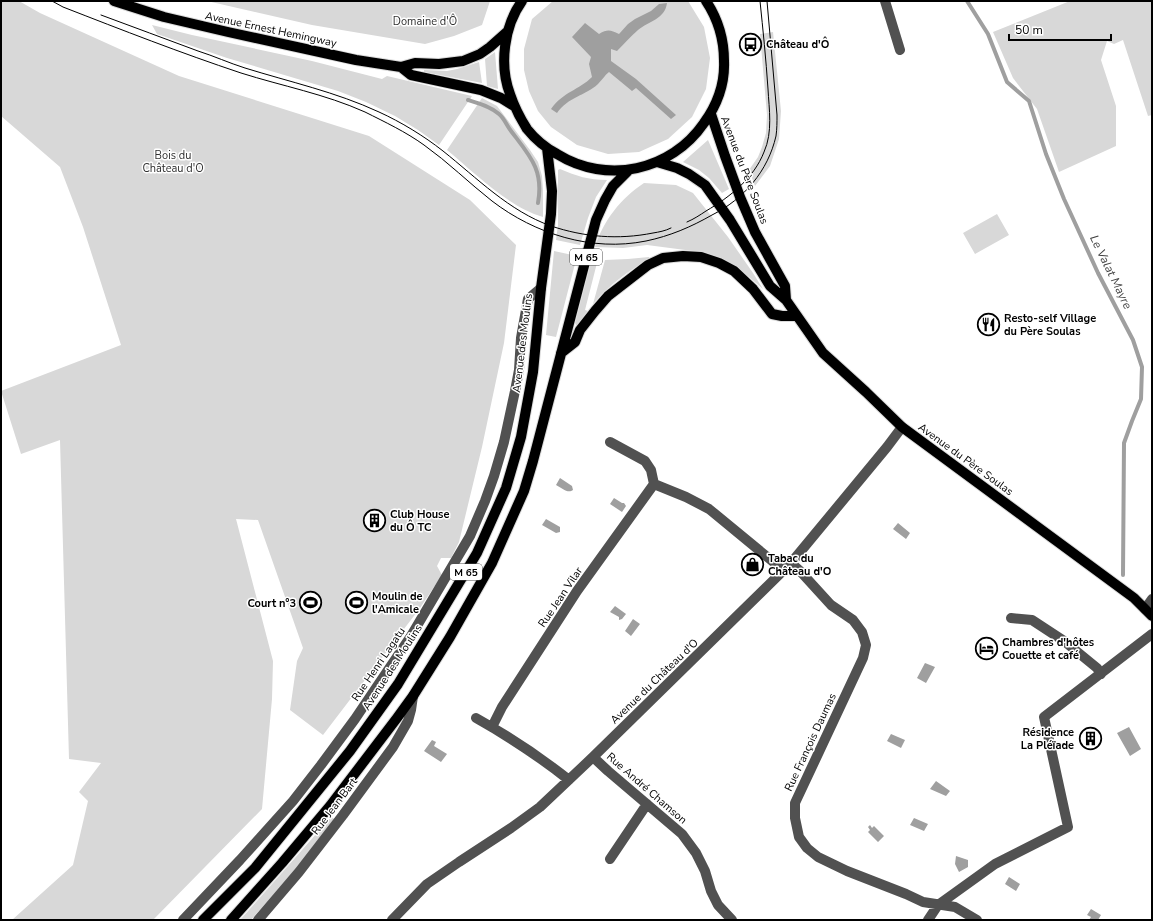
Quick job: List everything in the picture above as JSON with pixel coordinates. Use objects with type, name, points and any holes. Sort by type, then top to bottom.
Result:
[{"type":"main road","name":"Avenue Ernest Hemingway","points":[[114,1],[164,17],[220,30],[356,60],[401,67],[415,63],[439,64],[462,61],[485,50],[508,31]]},
{"type":"main road","points":[[522,1],[508,31],[505,50],[505,69],[508,88],[514,106],[528,129],[547,148],[566,160],[586,167],[608,171],[629,170],[644,167],[679,150],[697,134],[711,114],[718,99],[722,84],[724,51],[722,36],[717,20],[706,1]]},
{"type":"main road","name":"Avenue Ernest Hemingway","points":[[401,67],[411,75],[481,90],[501,98],[514,106]]},
{"type":"main road","name":"Avenue du Père Soulas","points":[[711,114],[740,197],[755,232],[785,286],[786,300]]},
{"type":"main road","name":"Avenue des Moulins","points":[[203,920],[255,868],[350,751],[398,684],[477,553],[506,488],[521,437],[533,372],[541,288],[551,214],[552,191],[547,148]]},
{"type":"main road","name":"Avenue du Père Soulas","points":[[657,162],[677,168],[705,185],[730,220],[770,286],[786,300],[823,352],[902,427],[1134,598],[1149,613]]},
{"type":"main road","name":"M 65","points":[[231,920],[330,806],[389,730],[413,696],[450,637],[492,563],[521,498],[533,461],[596,220],[604,200],[613,186],[629,170]]},
{"type":"main road","points":[[561,353],[575,342],[580,330],[608,296],[648,265],[664,258],[683,256],[701,257],[719,263],[734,271],[753,289],[772,314],[797,316]]},
{"type":"street","points":[[885,1],[900,50]]},
{"type":"street","name":"Rue Henri Lagatu","points":[[183,920],[240,860],[293,800],[356,719],[411,636],[470,536],[490,489],[504,442],[519,370],[521,338],[528,299],[541,288]]},
{"type":"street","name":"Avenue du Château d'O","points":[[392,920],[427,884],[540,807],[593,757],[791,562],[890,444],[902,427]]},
{"type":"street","points":[[610,442],[645,461],[651,470],[654,484],[709,508],[777,565],[782,571]]},
{"type":"street","name":"Rue Jean Vilar","points":[[492,727],[502,707],[577,592],[654,484]]},
{"type":"street","name":"Rue François Daumas","points":[[791,562],[831,605],[853,620],[862,632],[866,645],[863,658],[795,803],[795,818],[799,837],[807,848],[818,857],[847,871],[923,902],[955,907],[977,920]]},
{"type":"street","points":[[1149,613],[1152,599]]},
{"type":"street","points":[[1011,618],[1032,620],[1064,641],[1097,668],[1101,674]]},
{"type":"street","points":[[928,920],[938,905],[994,864],[1068,827],[1044,717],[1152,634]]},
{"type":"street","name":"Rue Jean Bart","points":[[258,920],[304,865],[393,747],[408,720],[413,696]]},
{"type":"street","points":[[476,718],[492,727],[569,780]]},
{"type":"street","name":"Rue André Chamson","points":[[593,757],[682,834],[696,853],[718,905],[732,920]]},
{"type":"street","points":[[610,859],[647,804]]},
{"type":"green space","name":"Bois du Château d'O","points":[[1,1],[19,1],[40,13],[179,76],[369,136],[470,200],[516,245],[504,343],[482,447],[459,542],[451,558],[441,558],[437,566],[442,575],[420,608],[323,735],[290,710],[297,661],[303,648],[258,520],[236,519],[273,661],[272,699],[262,809],[153,920],[12,920],[73,865],[88,801],[79,792],[101,763],[69,759],[60,440],[21,454],[1,391],[121,345],[83,227],[60,167],[1,116]]},
{"type":"green space","name":"Domaine d'Ô","points":[[207,1],[490,1],[482,25],[454,36],[425,44],[312,25]]},
{"type":"green space","points":[[553,1],[688,1],[704,27],[710,58],[706,89],[692,117],[668,139],[639,152],[608,154],[577,145],[551,127],[538,111],[529,91],[524,70],[524,49],[532,19]]},
{"type":"green space","points":[[1070,1],[1152,1],[1152,115],[1148,116],[1123,40],[1114,44],[1107,41],[1101,60],[1116,106],[1116,146],[1059,172],[1037,109],[1013,78],[993,32]]},
{"type":"green space","points":[[152,25],[312,61],[382,79],[387,76],[472,96],[439,145],[395,116],[366,102],[338,91],[227,58],[157,34]]},
{"type":"green space","points":[[773,32],[781,111],[779,139],[770,166],[755,186],[749,170],[758,157],[762,147],[766,133],[767,115],[760,34]]},
{"type":"green space","points":[[495,52],[498,89],[487,86],[485,59]]},
{"type":"green space","points":[[479,62],[482,83],[424,72],[424,70],[447,71]]},
{"type":"green space","points":[[482,98],[497,106],[538,162],[542,176],[543,217],[517,206],[480,179],[447,150]]},
{"type":"green space","points":[[708,140],[729,189],[722,193],[709,178],[699,170],[683,162]]},
{"type":"green space","points":[[560,169],[583,177],[607,180],[596,197],[580,245],[556,240],[558,225],[558,170]]},
{"type":"green space","points":[[644,183],[676,185],[693,193],[728,237],[763,289],[749,277],[719,258],[693,251],[647,245],[623,248],[595,247],[598,237],[608,219],[620,203]]},
{"type":"green space","points":[[997,214],[1009,235],[975,254],[963,233]]},
{"type":"green space","points":[[554,251],[577,256],[556,337],[546,335]]},
{"type":"green space","points":[[649,257],[649,259],[634,268],[612,285],[593,304],[605,260]]},
{"type":"green space","points":[[592,258],[598,259],[585,310],[588,311],[583,320],[576,325],[575,323]]},
{"type":"green space","points":[[331,817],[334,819],[295,870],[251,920],[240,920],[287,867]]},
{"type":"shaded area","points":[[667,3],[666,8],[660,16],[638,30],[617,51],[611,49],[611,61],[636,79],[676,115],[671,119],[636,88],[632,91],[609,72],[593,88],[566,103],[557,113],[551,109],[566,95],[592,77],[589,64],[591,57],[572,37],[585,23],[599,34],[609,31],[619,34],[635,19],[651,11],[659,4]]},
{"type":"shaded area","points":[[560,478],[572,486],[573,490],[567,491],[556,485]]},
{"type":"shaded area","points":[[614,498],[624,503],[626,506],[622,512],[610,504]]},
{"type":"shaded area","points":[[546,519],[560,527],[560,532],[556,533],[542,525]]},
{"type":"shaded area","points":[[898,523],[910,533],[906,539],[893,529]]},
{"type":"shaded area","points":[[615,606],[626,614],[622,619],[619,620],[619,617],[610,612]]},
{"type":"shaded area","points":[[633,619],[640,624],[631,636],[625,631]]},
{"type":"shaded area","points":[[925,663],[935,667],[926,683],[917,678]]},
{"type":"shaded area","points":[[1129,727],[1141,749],[1130,756],[1117,733]]},
{"type":"shaded area","points":[[891,734],[905,740],[901,748],[887,741]]},
{"type":"shaded area","points":[[432,740],[436,742],[434,746],[447,754],[441,762],[424,751]]},
{"type":"shaded area","points":[[936,781],[950,791],[946,796],[930,789]]},
{"type":"shaded area","points":[[914,818],[928,824],[924,831],[910,825]]},
{"type":"shaded area","points":[[870,825],[872,828],[874,826],[884,836],[878,842],[868,832],[870,830],[868,827]]},
{"type":"shaded area","points":[[956,856],[968,860],[968,867],[959,872],[955,864]]},
{"type":"shaded area","points":[[1009,877],[1020,884],[1016,891],[1005,884]]},
{"type":"shaded area","points":[[1091,909],[1101,915],[1098,920],[1089,920],[1091,917],[1087,915]]},
{"type":"waterway","name":"Le Valat Mayre","points":[[967,1],[988,34],[1007,82],[1029,101],[1046,154],[1064,199],[1098,273],[1133,340],[1142,367],[1141,399],[1124,443],[1123,575]]},
{"type":"waterway","points":[[468,100],[488,107],[499,114],[524,148],[537,172],[539,181],[538,203]]},
{"type":"tram line","points":[[52,1],[63,7],[129,33],[241,73],[335,100],[365,112],[417,140],[442,158],[492,201],[527,223],[565,238],[605,244],[626,244],[646,241],[663,237],[688,227],[734,201],[753,183],[761,172],[772,149],[777,126],[767,1]]},
{"type":"tram line","points":[[687,222],[724,200],[740,186],[748,178],[760,161],[767,144],[769,137],[770,112],[760,1]]},
{"type":"tram line","points":[[101,15],[239,66],[330,93],[379,112],[428,140],[507,203],[536,220],[551,226],[576,233],[614,237],[660,232],[671,228]]},
{"type":"place","name":"Château d'Ô","points":[[751,44]]},
{"type":"place","name":"Resto-self Village du Père Soulas","points":[[989,324]]},
{"type":"place","name":"Club House du Ô TC","points":[[374,520]]},
{"type":"place","name":"Tabac du Château d'O","points":[[752,564]]},
{"type":"place","name":"Moulin de l'Amicale","points":[[356,602]]},
{"type":"place","name":"Court n°3","points":[[311,603]]},
{"type":"place","name":"Chambres d'hôtes Couette et café","points":[[986,648]]},
{"type":"place","name":"Résidence La Pléïade","points":[[1090,738]]}]
